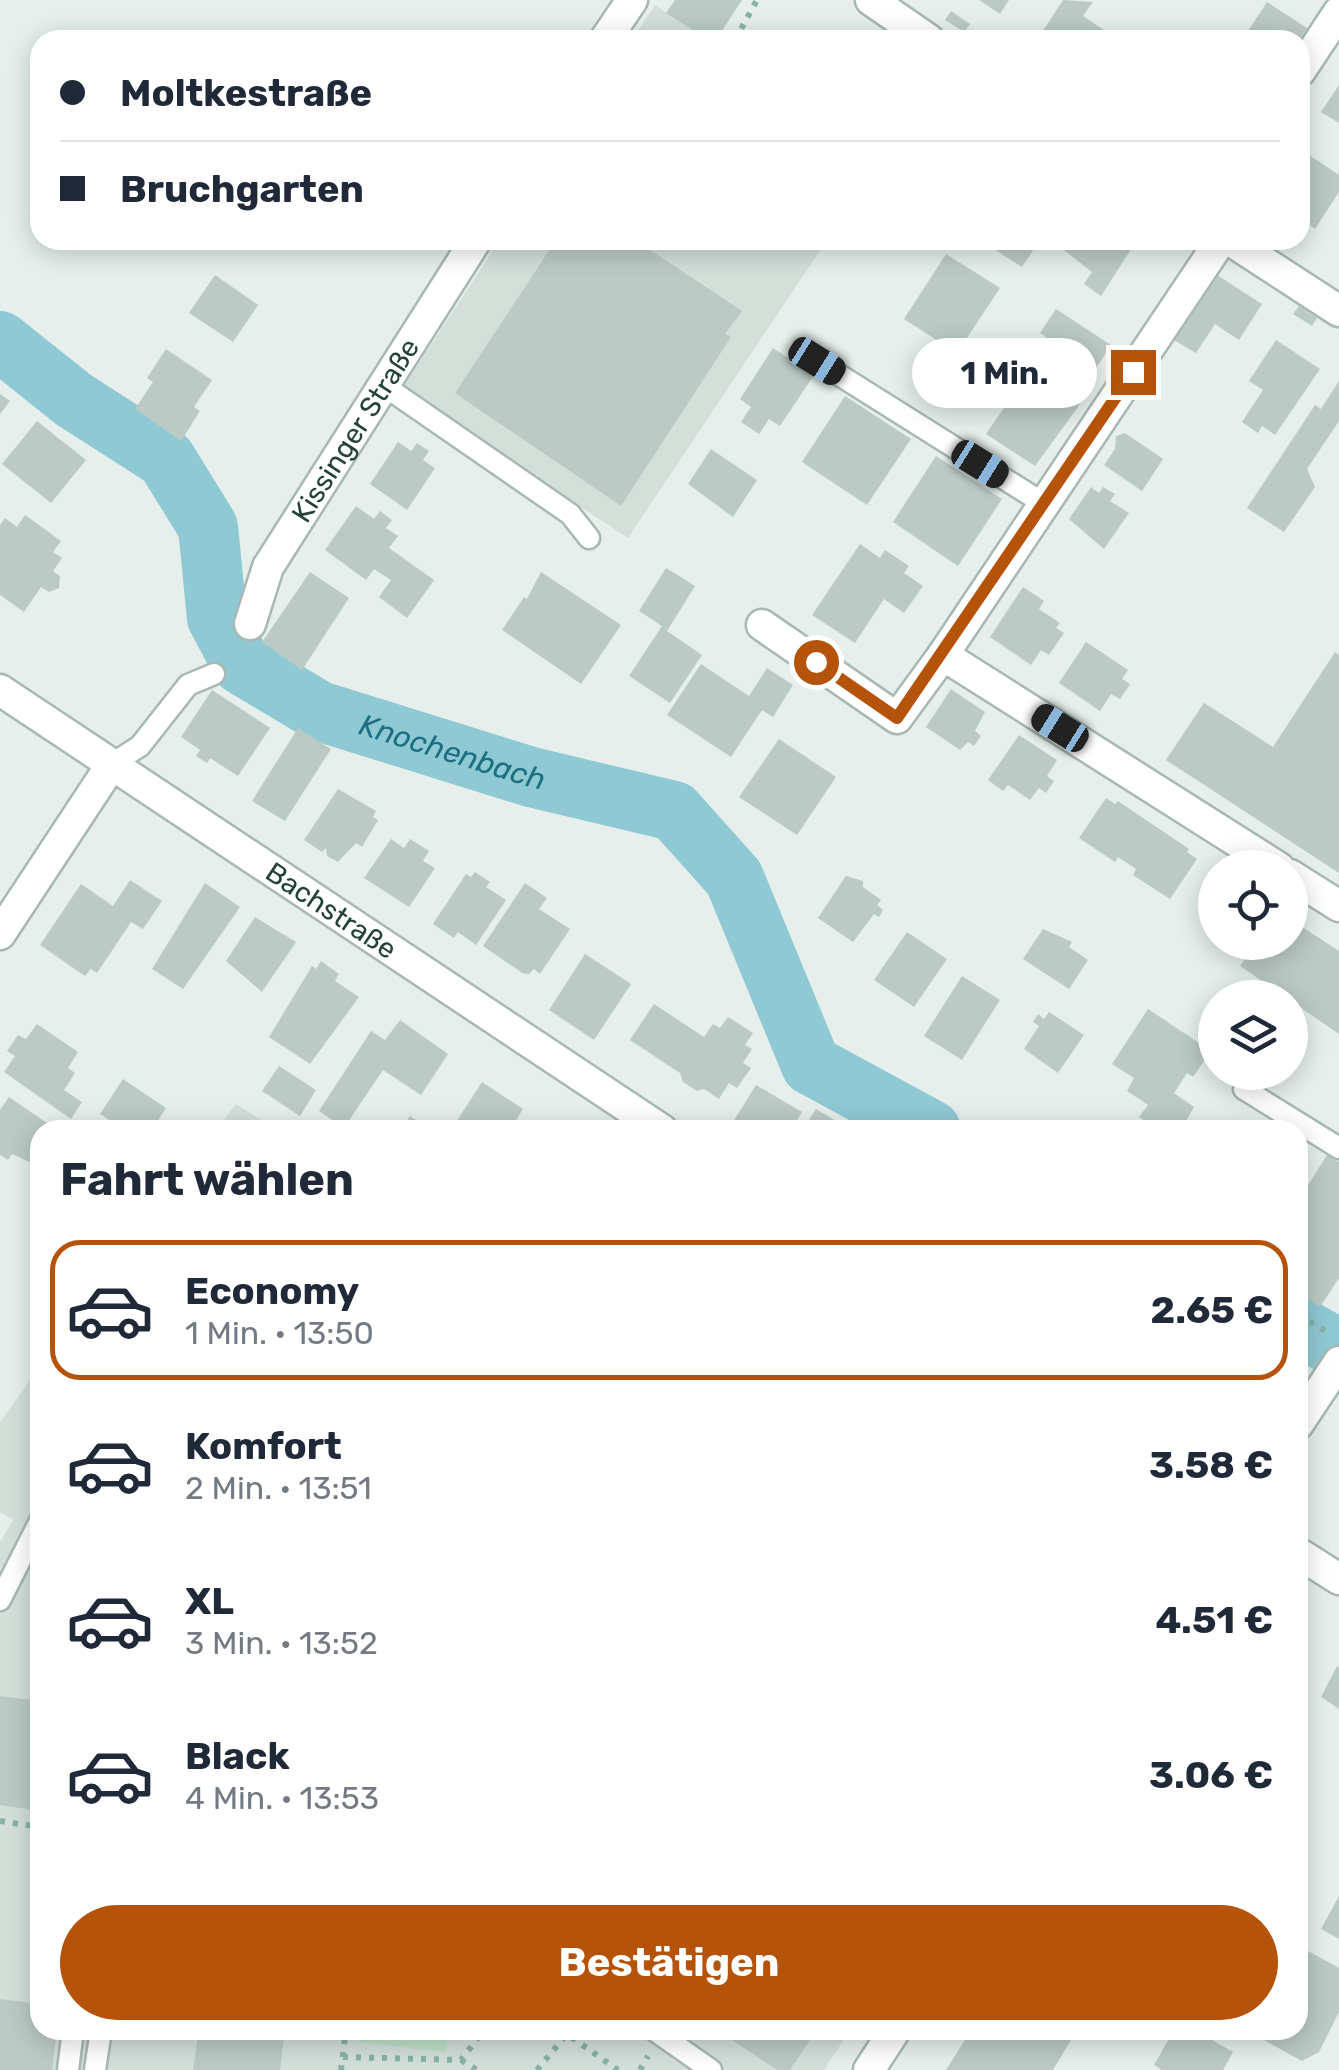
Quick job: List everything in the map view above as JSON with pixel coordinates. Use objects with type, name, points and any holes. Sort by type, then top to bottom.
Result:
[{"type":"street","points":[[611,30],[632,0]]},
{"type":"street","points":[[871,0],[914,30]]},
{"type":"street","points":[[1310,56],[1339,12]]},
{"type":"street","name":"Kissinger Straße","points":[[250,624],[268,567],[470,250]]},
{"type":"street","points":[[762,625],[897,718],[1046,505],[1214,250]]},
{"type":"street","points":[[1245,250],[1339,312]]},
{"type":"street","points":[[943,654],[1251,850]]},
{"type":"street","name":"Bachstraße","points":[[0,690],[647,1120]]},
{"type":"street","points":[[0,934],[112,764]]},
{"type":"street","points":[[1308,886],[1339,906]]},
{"type":"street","points":[[1308,1408],[1339,1362]]},
{"type":"street","points":[[1308,1560],[1339,1580]]},
{"type":"street","points":[[868,2070],[889,2040]]},
{"type":"lane","points":[[817,361],[1046,505]]},
{"type":"lane","points":[[383,385],[570,514],[588,538]]},
{"type":"lane","points":[[112,764],[140,746],[188,685],[214,674]]},
{"type":"lane","points":[[1246,1090],[1294,1120]]},
{"type":"lane","points":[[1308,1129],[1339,1148]]},
{"type":"lane","points":[[0,1600],[30,1541]]},
{"type":"lane","points":[[68,2070],[72,2040]]},
{"type":"lane","points":[[95,2070],[100,2040]]},
{"type":"lane","points":[[668,2040],[712,2070]]},
{"type":"path","points":[[740,30],[757,0]]},
{"type":"path","points":[[1308,1321],[1339,1338]]},
{"type":"path","points":[[0,1821],[30,1826]]},
{"type":"path","points":[[341,2070],[345,2040]]},
{"type":"path","points":[[461,2060],[476,2040]]},
{"type":"path","points":[[536,2070],[558,2040]]},
{"type":"path","points":[[575,2040],[618,2070]]},
{"type":"path","points":[[343,2058],[461,2060],[477,2070]]},
{"type":"shaded area","points":[[655,5],[692,30],[639,30]]},
{"type":"shaded area","points":[[493,250],[820,250],[628,538],[402,389]]},
{"type":"shaded area","points":[[236,1104],[261,1120],[224,1120]]},
{"type":"shaded area","points":[[30,1381],[30,2040],[844,2040],[824,2070],[0,2070],[0,1542],[13,1520],[0,1512],[0,1422]]},
{"type":"green space","points":[[359,2040],[447,2040],[446,2052]]},
{"type":"building","points":[[675,0],[742,0],[722,30],[692,30],[666,13]]},
{"type":"building","points":[[979,0],[1009,0],[1000,14]]},
{"type":"building","points":[[1063,0],[1093,2],[1083,16],[1104,30],[1044,30]]},
{"type":"building","points":[[1267,2],[1307,28],[1306,30],[1249,30]]},
{"type":"building","points":[[951,11],[970,24],[961,30],[945,20]]},
{"type":"building","points":[[1339,85],[1339,123],[1321,112]]},
{"type":"building","points":[[1310,156],[1339,175],[1339,192],[1315,229],[1310,226]]},
{"type":"building","points":[[549,250],[650,250],[742,311],[725,334],[731,337],[621,506],[455,393]]},
{"type":"building","points":[[996,250],[1033,250],[1022,267]]},
{"type":"building","points":[[1064,250],[1131,250],[1101,296],[1084,284],[1092,272]]},
{"type":"building","points":[[946,254],[1000,288],[957,353],[904,319]]},
{"type":"building","points":[[215,275],[258,305],[233,342],[189,313]]},
{"type":"building","points":[[1217,275],[1262,304],[1239,340],[1215,324],[1196,353],[1174,340]]},
{"type":"building","points":[[1299,306],[1317,318],[1312,326],[1293,314]]},
{"type":"building","points":[[1056,309],[1111,345],[1089,379],[1078,407],[1035,466],[986,434],[1026,376],[1014,368],[1030,344],[1038,350],[1046,337],[1040,333]]},
{"type":"building","points":[[1276,340],[1320,369],[1275,435],[1262,426],[1258,433],[1242,422],[1263,390],[1249,381]]},
{"type":"building","points":[[773,348],[814,375],[780,426],[769,419],[759,434],[741,422],[751,407],[740,399]]},
{"type":"building","points":[[166,349],[212,380],[194,407],[200,411],[181,441],[135,409],[153,382],[147,378]]},
{"type":"building","points":[[1339,381],[1339,421],[1307,469],[1315,487],[1284,532],[1247,508],[1315,405],[1321,409]]},
{"type":"building","points":[[0,394],[10,401],[0,414]]},
{"type":"building","points":[[845,396],[911,439],[867,505],[802,462]]},
{"type":"building","points":[[37,421],[86,460],[51,503],[2,464]]},
{"type":"building","points":[[1125,433],[1163,459],[1142,491],[1104,465],[1115,449],[1116,436]]},
{"type":"building","points":[[398,442],[411,451],[417,443],[429,451],[423,460],[435,468],[407,510],[370,484]]},
{"type":"building","points":[[711,449],[757,480],[733,517],[688,484]]},
{"type":"building","points":[[936,456],[1002,499],[958,566],[893,522]]},
{"type":"building","points":[[1091,487],[1099,493],[1103,487],[1115,494],[1110,501],[1129,513],[1104,549],[1069,519]]},
{"type":"building","points":[[356,506],[374,519],[380,511],[392,520],[386,528],[398,536],[389,548],[434,580],[407,618],[379,597],[391,580],[374,569],[366,580],[325,550]]},
{"type":"building","points":[[25,515],[61,541],[53,552],[62,558],[53,571],[60,576],[59,588],[49,592],[41,587],[24,612],[0,595],[0,525],[5,518],[17,527]]},
{"type":"building","points":[[860,544],[880,558],[885,550],[909,566],[904,573],[923,586],[904,613],[884,599],[855,643],[812,615]]},
{"type":"building","points":[[666,568],[695,586],[667,631],[702,655],[670,703],[629,676],[662,626],[639,611]]},
{"type":"building","points":[[310,572],[349,598],[302,670],[262,642]]},
{"type":"building","points":[[541,572],[621,625],[581,684],[502,630],[524,597],[527,599]]},
{"type":"building","points":[[1023,587],[1044,601],[1039,609],[1060,623],[1056,628],[1064,633],[1049,655],[1041,650],[1031,665],[990,637]]},
{"type":"building","points":[[1086,642],[1128,670],[1122,679],[1130,684],[1120,699],[1111,694],[1100,711],[1059,683]]},
{"type":"building","points":[[1335,652],[1339,655],[1339,873],[1166,760],[1204,703],[1273,747]]},
{"type":"building","points":[[701,664],[749,696],[767,668],[793,685],[773,717],[762,710],[731,757],[667,715]]},
{"type":"building","points":[[951,689],[985,712],[975,731],[981,736],[974,746],[968,742],[960,750],[926,727]]},
{"type":"building","points":[[212,690],[270,728],[238,776],[210,758],[207,763],[196,756],[200,750],[181,737]]},
{"type":"building","points":[[298,728],[331,749],[285,821],[252,801]]},
{"type":"building","points":[[1019,735],[1057,760],[1047,776],[1054,781],[1046,793],[1039,788],[1030,800],[1008,785],[1003,791],[988,780]]},
{"type":"building","points":[[779,739],[836,777],[797,835],[739,797]]},
{"type":"building","points":[[338,789],[376,811],[373,817],[378,820],[362,847],[356,843],[338,862],[327,856],[326,848],[322,852],[304,840]]},
{"type":"building","points":[[1106,798],[1115,804],[1118,801],[1189,849],[1187,852],[1197,859],[1170,899],[1133,875],[1136,869],[1118,857],[1115,862],[1079,838]]},
{"type":"building","points":[[391,839],[404,848],[410,839],[429,851],[423,861],[435,868],[409,907],[364,878]]},
{"type":"building","points":[[475,872],[490,882],[486,887],[506,900],[476,945],[458,932],[454,938],[433,924],[466,874],[471,877]]},
{"type":"building","points":[[846,876],[863,881],[863,887],[881,900],[877,905],[883,910],[879,917],[874,914],[853,942],[818,918]]},
{"type":"building","points":[[130,880],[162,901],[143,929],[131,922],[97,973],[91,969],[85,976],[40,945],[81,884],[113,906]]},
{"type":"building","points":[[205,883],[240,907],[183,989],[152,969]]},
{"type":"building","points":[[525,883],[547,898],[539,909],[570,929],[540,974],[534,969],[529,974],[522,973],[483,946]]},
{"type":"building","points":[[255,917],[296,942],[262,992],[226,961]]},
{"type":"building","points":[[1043,929],[1072,942],[1069,947],[1088,960],[1069,989],[1023,959]]},
{"type":"building","points":[[1308,931],[1339,951],[1339,1034],[1308,1013],[1308,980],[1260,980],[1240,966],[1244,960],[1308,960]]},
{"type":"building","points":[[907,932],[947,959],[914,1007],[874,980]]},
{"type":"building","points":[[585,954],[631,984],[594,1040],[549,1010]]},
{"type":"building","points":[[321,961],[339,974],[335,981],[359,997],[310,1064],[269,1037],[312,966],[316,969]]},
{"type":"building","points":[[962,976],[1000,1000],[962,1060],[924,1036]]},
{"type":"building","points":[[654,1004],[704,1037],[713,1024],[720,1028],[728,1017],[753,1033],[745,1045],[752,1049],[743,1063],[751,1068],[737,1088],[729,1083],[719,1099],[704,1089],[697,1091],[683,1082],[680,1073],[630,1040]]},
{"type":"building","points":[[1148,1009],[1198,1042],[1198,1070],[1193,1077],[1187,1073],[1174,1093],[1194,1107],[1187,1120],[1139,1117],[1148,1105],[1127,1091],[1134,1078],[1112,1064]]},
{"type":"building","points":[[1049,1012],[1084,1035],[1058,1073],[1024,1049],[1039,1026],[1033,1022],[1038,1014],[1044,1019]]},
{"type":"building","points":[[400,1020],[448,1054],[421,1095],[383,1070],[349,1120],[332,1120],[319,1111],[371,1031],[385,1040]]},
{"type":"building","points":[[37,1024],[78,1052],[68,1068],[75,1073],[64,1090],[82,1102],[71,1119],[4,1072],[15,1056],[7,1051],[18,1035],[26,1039]]},
{"type":"building","points":[[279,1066],[316,1090],[300,1116],[262,1091]]},
{"type":"building","points":[[123,1079],[166,1108],[158,1120],[109,1120],[100,1114]]},
{"type":"building","points":[[482,1082],[523,1109],[516,1120],[457,1120]]},
{"type":"building","points":[[756,1085],[802,1112],[797,1120],[734,1120]]},
{"type":"building","points":[[9,1097],[42,1120],[30,1120],[30,1162],[12,1154],[8,1160],[0,1155],[0,1110]]},
{"type":"building","points":[[816,1109],[834,1120],[809,1120]]},
{"type":"building","points":[[1327,1155],[1339,1162],[1339,1278],[1320,1307],[1308,1299],[1308,1185]]},
{"type":"building","points":[[1339,1668],[1339,1709],[1321,1697]]},
{"type":"building","points":[[0,1696],[30,1700],[30,1810],[0,1805]]},
{"type":"building","points":[[1339,1896],[1339,1939],[1321,1929]]},
{"type":"building","points":[[1308,1951],[1339,1968],[1339,2012],[1319,2052],[1302,2061],[1264,2040],[1308,2040]]},
{"type":"building","points":[[0,1999],[30,2003],[30,2040],[56,2040],[52,2070],[0,2070]]},
{"type":"building","points":[[198,2040],[284,2040],[280,2070],[193,2070]]},
{"type":"building","points":[[732,2040],[810,2040],[790,2070],[777,2070]]},
{"type":"building","points":[[965,2040],[1071,2040],[1053,2070],[946,2070]]},
{"type":"building","points":[[1168,2040],[1212,2040],[1233,2052],[1223,2070],[1162,2070],[1154,2065]]},
{"type":"waterway","name":"Knochenbach","points":[[0,341],[74,400],[166,459],[208,527],[217,618],[242,665],[319,711],[531,777],[674,811],[734,878],[811,1065],[913,1120]]},
{"type":"waterway","name":"Knochenbach","points":[[1308,1332],[1339,1349]]},
{"type":"route","points":[[816,662],[897,718],[1046,505],[1133,372]]}]
